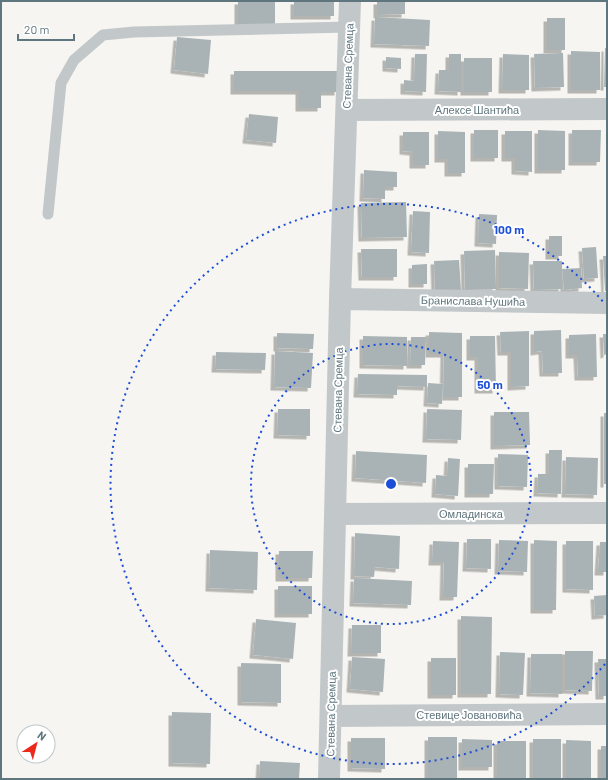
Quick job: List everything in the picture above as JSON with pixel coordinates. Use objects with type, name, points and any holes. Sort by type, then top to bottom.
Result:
[{"type":"street","name":"Стевана Сремца","points":[[329,779],[340,299],[350,1]]},
{"type":"street","name":"Алексе Шантића","points":[[347,110],[607,109]]},
{"type":"street","name":"Бранислава Нушића","points":[[340,299],[607,303]]},
{"type":"street","name":"Омладинска","points":[[336,514],[607,513]]},
{"type":"street","name":"Стевице Јовановића","points":[[331,716],[607,714]]},
{"type":"lane","points":[[48,214],[62,82],[74,60],[103,35],[134,32],[349,27]]},
{"type":"building","points":[[238,1],[275,1],[275,26],[238,25]]},
{"type":"building","points":[[294,1],[334,1],[334,16],[294,16]]},
{"type":"building","points":[[377,1],[405,1],[405,14],[377,15]]},
{"type":"building","points":[[375,17],[430,20],[429,46],[374,44]]},
{"type":"building","points":[[547,18],[565,18],[565,50],[547,50]]},
{"type":"building","points":[[177,37],[211,40],[208,74],[174,70]]},
{"type":"building","points":[[605,48],[607,48],[607,87],[604,87]]},
{"type":"building","points":[[571,51],[600,52],[600,90],[571,90]]},
{"type":"building","points":[[563,53],[564,87],[535,88],[534,54]]},
{"type":"building","points":[[415,54],[427,54],[426,92],[404,91],[404,80],[414,81]]},
{"type":"building","points":[[449,54],[461,54],[461,92],[438,91],[439,70],[449,70]]},
{"type":"building","points":[[503,54],[529,55],[529,90],[502,90]]},
{"type":"building","points":[[386,57],[401,58],[401,69],[386,68]]},
{"type":"building","points":[[464,58],[492,58],[492,92],[464,92]]},
{"type":"building","points":[[234,71],[338,71],[338,92],[321,92],[321,108],[299,108],[299,91],[234,91]]},
{"type":"building","points":[[249,114],[278,117],[276,143],[246,140]]},
{"type":"building","points":[[474,130],[498,130],[498,158],[474,158]]},
{"type":"building","points":[[538,130],[565,131],[565,170],[538,170]]},
{"type":"building","points":[[572,130],[601,130],[600,162],[572,162]]},
{"type":"building","points":[[438,131],[465,132],[465,173],[448,173],[448,159],[438,159]]},
{"type":"building","points":[[505,131],[532,131],[532,172],[515,171],[515,158],[505,158]]},
{"type":"building","points":[[403,132],[429,132],[429,165],[413,165],[413,152],[403,151]]},
{"type":"building","points":[[364,170],[397,172],[397,187],[385,187],[385,199],[363,198]]},
{"type":"building","points":[[406,202],[407,237],[362,238],[361,203]]},
{"type":"building","points":[[413,211],[430,212],[429,253],[411,252]]},
{"type":"building","points":[[479,214],[497,215],[496,244],[478,243]]},
{"type":"building","points":[[549,236],[562,236],[562,256],[549,256]]},
{"type":"building","points":[[596,247],[598,278],[584,279],[582,248]]},
{"type":"building","points":[[361,249],[397,249],[397,277],[362,277]]},
{"type":"building","points":[[495,250],[496,289],[465,290],[464,251]]},
{"type":"building","points":[[499,252],[529,253],[528,289],[499,288]]},
{"type":"building","points":[[603,256],[607,256],[607,291],[605,291]]},
{"type":"building","points":[[459,260],[461,290],[435,291],[434,261]]},
{"type":"building","points":[[533,261],[562,261],[562,289],[534,290]]},
{"type":"building","points":[[427,264],[427,284],[412,284],[412,265]]},
{"type":"building","points":[[581,268],[582,288],[564,290],[562,269]]},
{"type":"building","points":[[561,330],[562,373],[543,373],[542,351],[534,352],[534,331]]},
{"type":"building","points":[[529,331],[529,386],[511,387],[511,352],[501,352],[500,332]]},
{"type":"building","points":[[429,332],[462,333],[462,397],[443,397],[444,354],[429,354]]},
{"type":"building","points":[[277,333],[314,334],[313,349],[277,348]]},
{"type":"building","points":[[596,334],[597,377],[578,377],[577,355],[569,355],[569,335]]},
{"type":"building","points":[[603,334],[607,334],[607,354],[604,355]]},
{"type":"building","points":[[363,336],[407,337],[407,366],[363,365]]},
{"type":"building","points":[[470,336],[495,336],[496,390],[478,390],[478,357],[470,357]]},
{"type":"building","points":[[411,337],[426,337],[425,365],[410,365]]},
{"type":"building","points":[[275,351],[313,353],[311,388],[274,387]]},
{"type":"building","points":[[216,352],[266,353],[265,370],[215,369]]},
{"type":"building","points":[[358,374],[427,375],[427,387],[397,386],[397,395],[357,394]]},
{"type":"building","points":[[428,383],[443,384],[442,404],[427,403]]},
{"type":"building","points":[[278,409],[310,409],[310,436],[277,435]]},
{"type":"building","points":[[427,409],[462,410],[461,440],[426,439]]},
{"type":"building","points":[[494,412],[529,412],[530,445],[494,446]]},
{"type":"building","points":[[604,413],[607,413],[607,484],[604,484]]},
{"type":"building","points":[[549,450],[562,450],[561,494],[537,493],[538,474],[549,474]]},
{"type":"building","points":[[356,451],[427,455],[426,483],[355,478]]},
{"type":"building","points":[[498,454],[528,455],[527,487],[498,486]]},
{"type":"building","points":[[566,457],[598,458],[597,495],[565,494]]},
{"type":"building","points":[[448,458],[460,459],[458,496],[435,494],[436,475],[447,476]]},
{"type":"building","points":[[468,464],[494,464],[493,494],[468,494]]},
{"type":"building","points":[[355,533],[400,536],[399,569],[375,567],[374,577],[354,576]]},
{"type":"building","points":[[467,539],[491,539],[491,569],[466,568]]},
{"type":"building","points":[[499,540],[528,541],[527,572],[498,571]]},
{"type":"building","points":[[534,540],[557,541],[556,610],[534,610]]},
{"type":"building","points":[[433,541],[459,542],[457,597],[443,597],[444,562],[432,562]]},
{"type":"building","points":[[566,541],[593,541],[593,590],[566,589]]},
{"type":"building","points":[[600,542],[607,542],[607,572],[598,572]]},
{"type":"building","points":[[210,550],[258,552],[257,590],[209,588]]},
{"type":"building","points":[[279,551],[313,551],[312,578],[279,578]]},
{"type":"building","points":[[354,578],[412,581],[411,605],[353,603]]},
{"type":"building","points":[[278,586],[312,586],[312,614],[278,614]]},
{"type":"building","points":[[607,595],[607,615],[595,616],[594,596]]},
{"type":"building","points":[[461,616],[492,617],[491,694],[461,694]]},
{"type":"building","points":[[256,619],[296,623],[293,659],[253,655]]},
{"type":"building","points":[[352,625],[381,625],[381,653],[351,653]]},
{"type":"building","points":[[565,651],[593,651],[592,691],[565,690]]},
{"type":"building","points":[[500,652],[525,653],[523,695],[499,694]]},
{"type":"building","points":[[531,654],[562,654],[562,694],[530,693]]},
{"type":"building","points":[[352,657],[385,659],[383,692],[350,689]]},
{"type":"building","points":[[431,658],[456,658],[456,695],[431,695]]},
{"type":"building","points":[[598,659],[607,659],[607,696],[599,696]]},
{"type":"building","points":[[241,663],[281,664],[281,703],[241,702]]},
{"type":"building","points":[[172,712],[211,713],[210,764],[172,763]]},
{"type":"building","points":[[428,737],[457,737],[457,779],[428,779]]},
{"type":"building","points":[[351,738],[385,738],[385,769],[351,768]]},
{"type":"building","points":[[462,739],[492,740],[492,767],[462,767]]},
{"type":"building","points":[[533,739],[561,739],[561,779],[533,779]]},
{"type":"building","points":[[566,740],[591,741],[591,779],[566,779]]},
{"type":"building","points":[[497,741],[526,741],[526,778],[497,778]]},
{"type":"building","points":[[601,746],[607,746],[607,779],[601,779]]},
{"type":"building","points":[[260,761],[300,763],[299,779],[259,779]]}]
